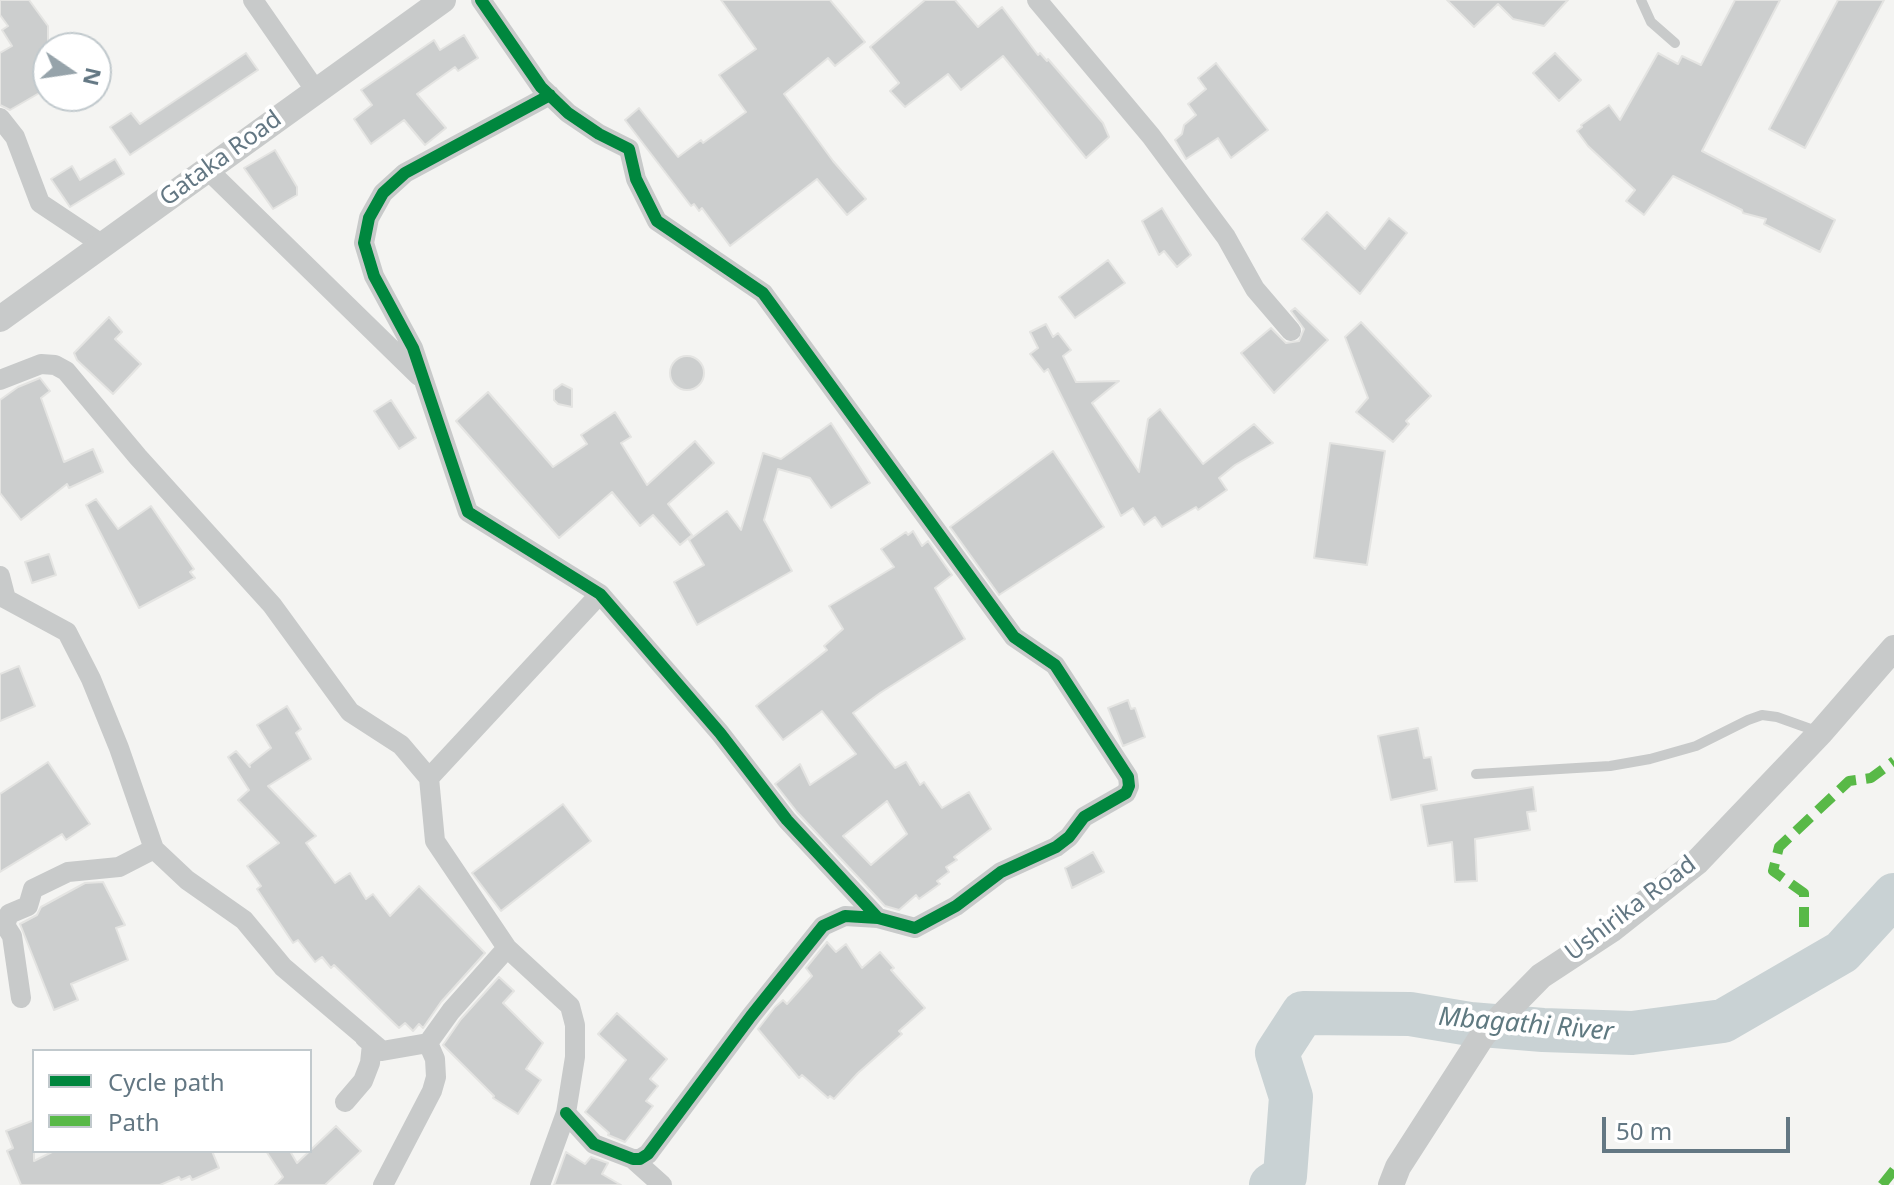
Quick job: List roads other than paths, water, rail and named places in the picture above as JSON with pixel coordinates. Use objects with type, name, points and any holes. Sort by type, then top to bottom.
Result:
[{"type":"street","points":[[253,0],[316,91]]},
{"type":"street","name":"Gataka Road","points":[[0,319],[443,0]]},
{"type":"street","points":[[481,0],[541,87],[578,120],[629,149],[636,179],[657,221],[763,293],[1014,637],[1055,665],[1128,777],[1126,793],[1084,817],[1069,837],[1056,847],[1001,872],[956,906],[915,928],[878,918],[845,916],[823,926],[811,937],[648,1154],[633,1159]]},
{"type":"street","points":[[1037,0],[1151,136],[1226,237],[1255,289],[1291,331]]},
{"type":"street","points":[[550,95],[405,173],[383,193],[369,218],[364,243],[374,276],[413,348],[468,512],[600,594],[720,733],[787,820],[878,918]]},
{"type":"street","points":[[0,118],[15,137],[40,203],[103,245]]},
{"type":"street","points":[[207,169],[424,381]]},
{"type":"street","points":[[0,380],[41,364],[55,365],[66,371],[138,457],[272,605],[350,712],[401,745],[429,778],[435,841],[507,948],[570,1006],[575,1025],[575,1057],[566,1113],[540,1185]]},
{"type":"street","points":[[0,576],[6,599],[67,632],[91,679],[119,748],[154,849],[187,880],[244,920],[283,967],[382,1051],[428,1043],[451,1011],[507,948]]},
{"type":"street","points":[[429,778],[600,594]]},
{"type":"street","name":"Ushirika Road","points":[[1391,1185],[1398,1167],[1483,1035],[1541,976],[1611,930],[1697,862],[1821,732],[1894,648]]},
{"type":"street","points":[[21,998],[12,936],[5,925],[9,914],[28,906],[33,889],[68,872],[119,867],[154,849]]},
{"type":"street","points":[[329,1006],[372,1044],[370,1063],[363,1081],[345,1102]]},
{"type":"street","points":[[383,1185],[432,1091],[436,1077],[435,1059],[428,1043]]},
{"type":"street","points":[[566,1113],[594,1144],[633,1159],[662,1185]]},
{"type":"lane","points":[[1641,0],[1651,22],[1675,43]]},
{"type":"lane","points":[[1476,774],[1610,766],[1650,759],[1696,746],[1762,715],[1821,732]]},
{"type":"waterway","name":"Mbagathi River","points":[[1271,1185],[1285,1176],[1291,1097],[1277,1053],[1303,1013],[1410,1014],[1470,1024],[1632,1033],[1723,1021],[1842,952],[1894,895]]}]
